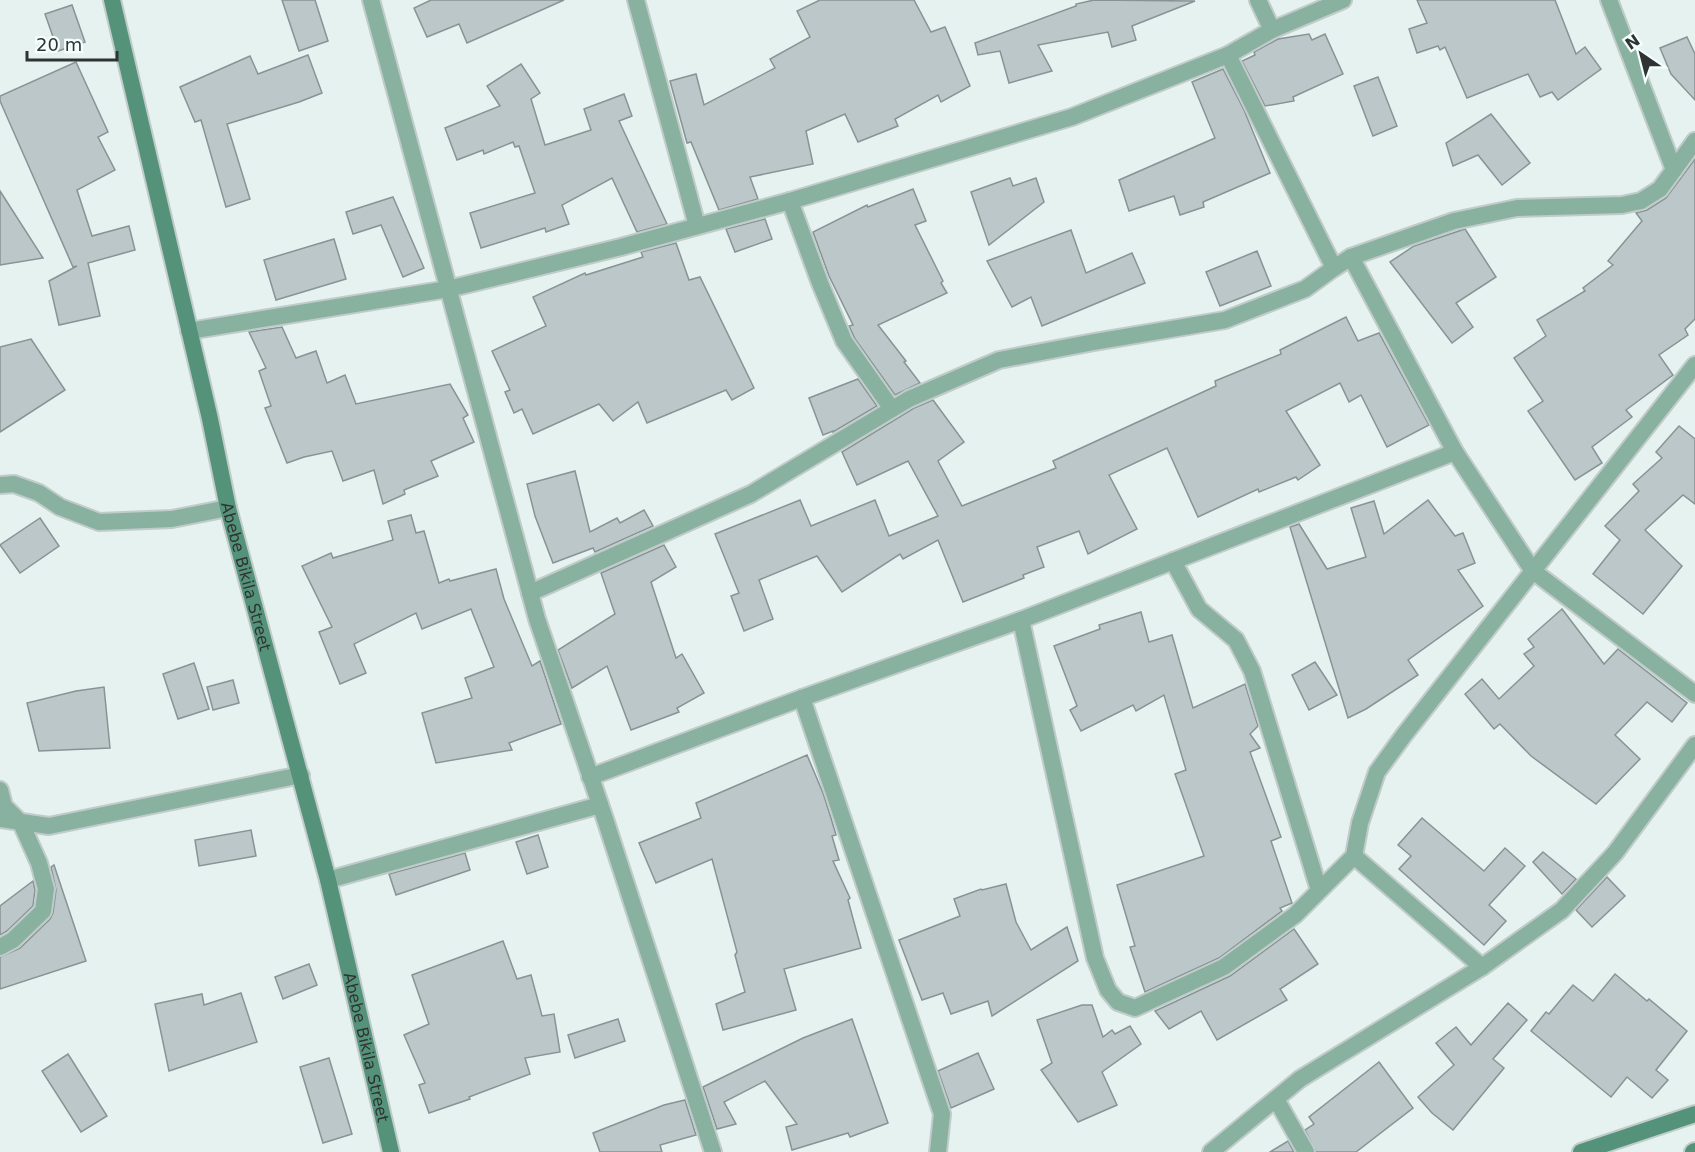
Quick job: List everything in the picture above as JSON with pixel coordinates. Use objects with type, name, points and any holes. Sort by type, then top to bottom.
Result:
[{"type":"main road","name":"Abebe Bikila Street","points":[[112,0],[210,419],[228,508],[328,880],[391,1152]]},
{"type":"main road","points":[[1581,1152],[1695,1114]]},
{"type":"street","points":[[371,0],[537,619],[713,1152]]},
{"type":"street","points":[[636,0],[697,226]]},
{"type":"street","points":[[1258,0],[1272,30]]},
{"type":"street","points":[[189,331],[448,289],[621,247],[790,201],[1072,117],[1228,55],[1272,30],[1343,0]]},
{"type":"street","points":[[1609,0],[1674,170]]},
{"type":"street","points":[[1228,55],[1334,268]]},
{"type":"street","points":[[530,593],[751,494],[909,399],[999,360],[1225,320],[1305,289],[1351,257],[1454,221],[1517,208],[1622,205],[1641,201],[1660,189],[1695,141]]},
{"type":"street","points":[[790,201],[844,341],[892,409]]},
{"type":"street","points":[[1351,257],[1455,452],[1533,571],[1695,694]]},
{"type":"street","points":[[1021,620],[1095,958],[1108,990],[1118,1002],[1135,1008],[1224,967],[1295,915],[1353,856],[1360,823],[1377,772],[1695,365]]},
{"type":"street","points":[[590,777],[1021,620],[1455,452]]},
{"type":"street","points":[[0,485],[14,484],[39,493],[60,507],[99,522],[172,519],[228,508]]},
{"type":"street","points":[[1173,561],[1199,609],[1236,640],[1252,670],[1320,891]]},
{"type":"street","points":[[802,698],[942,1114],[938,1152]]},
{"type":"street","points":[[1211,1152],[1300,1079],[1482,967],[1562,910],[1616,853],[1695,745]]},
{"type":"street","points":[[0,819],[49,826],[301,775]]},
{"type":"street","points":[[0,790],[4,806],[21,823],[39,863],[46,889],[43,910],[13,940],[0,947]]},
{"type":"street","points":[[328,880],[600,805]]},
{"type":"street","points":[[1353,856],[1482,967]]},
{"type":"street","points":[[1276,1099],[1306,1152]]},
{"type":"building","points":[[282,0],[315,0],[328,41],[299,51]]},
{"type":"building","points":[[431,0],[564,0],[467,43],[459,24],[427,37],[414,8]]},
{"type":"building","points":[[820,0],[914,0],[931,32],[945,27],[970,86],[941,102],[938,95],[895,119],[898,126],[858,142],[845,114],[806,131],[813,164],[750,177],[758,199],[719,210],[691,142],[687,143],[670,81],[696,74],[704,105],[775,68],[770,59],[810,37],[797,11]]},
{"type":"building","points":[[1094,0],[1195,1],[1132,26],[1136,40],[1112,47],[1108,32],[1038,45],[1052,71],[1009,83],[1000,51],[978,55],[975,43],[1076,6],[1076,4]]},
{"type":"building","points":[[1417,0],[1555,0],[1576,54],[1585,47],[1601,69],[1558,100],[1552,92],[1540,97],[1528,74],[1467,98],[1445,47],[1440,50],[1438,46],[1417,53],[1409,29],[1427,23]]},
{"type":"building","points":[[72,5],[85,42],[58,51],[45,14]]},
{"type":"building","points":[[1309,34],[1312,40],[1325,34],[1343,74],[1293,97],[1294,101],[1265,106],[1242,61],[1278,39]]},
{"type":"building","points":[[1687,37],[1695,54],[1695,100],[1671,74],[1660,48]]},
{"type":"building","points":[[308,55],[322,93],[227,124],[250,199],[226,207],[201,120],[195,122],[180,87],[250,56],[258,74]]},
{"type":"building","points":[[76,62],[108,132],[98,137],[115,170],[77,190],[92,236],[129,226],[135,250],[88,263],[100,316],[59,325],[49,281],[77,266],[73,267],[0,101],[0,96]]},
{"type":"building","points":[[521,64],[540,93],[531,99],[545,145],[591,130],[584,109],[624,94],[632,116],[619,121],[667,224],[637,232],[612,178],[562,205],[569,224],[546,232],[545,228],[481,248],[470,213],[535,193],[519,146],[515,147],[513,142],[484,154],[483,150],[457,160],[445,128],[500,106],[487,86]]},
{"type":"building","points":[[1223,69],[1244,110],[1270,173],[1203,202],[1204,207],[1180,215],[1174,196],[1129,211],[1119,180],[1215,138],[1192,82]]},
{"type":"building","points":[[1378,77],[1397,126],[1373,136],[1354,86]]},
{"type":"building","points":[[1491,114],[1530,163],[1502,185],[1478,155],[1453,166],[1446,143]]},
{"type":"building","points":[[1695,159],[1695,319],[1685,329],[1688,335],[1659,355],[1673,375],[1626,410],[1632,417],[1592,447],[1602,463],[1575,480],[1528,411],[1543,401],[1514,358],[1546,336],[1537,320],[1585,291],[1583,288],[1613,265],[1608,261],[1642,221],[1636,213],[1647,210],[1666,198]]},
{"type":"building","points":[[1010,178],[1013,186],[1036,178],[1044,202],[989,245],[971,192]]},
{"type":"building","points":[[913,189],[926,221],[915,225],[947,293],[878,325],[920,383],[895,395],[855,339],[849,326],[853,325],[829,276],[813,232],[867,205],[868,207]]},
{"type":"building","points":[[0,191],[43,258],[0,265]]},
{"type":"building","points":[[393,197],[424,268],[403,277],[381,225],[353,234],[346,212]]},
{"type":"building","points":[[765,219],[772,239],[735,252],[726,229]]},
{"type":"building","points":[[1465,229],[1496,277],[1456,303],[1473,327],[1452,343],[1390,262],[1414,246]]},
{"type":"building","points":[[1071,230],[1086,273],[1132,253],[1145,283],[1042,326],[1031,297],[1012,307],[987,261]]},
{"type":"building","points":[[334,239],[346,279],[276,300],[264,260]]},
{"type":"building","points":[[676,243],[689,280],[700,277],[754,388],[732,400],[726,390],[647,423],[638,402],[613,421],[599,404],[533,434],[522,409],[514,413],[505,392],[510,390],[492,351],[546,326],[533,297],[585,273],[586,275],[643,257],[641,252]]},
{"type":"building","points":[[1257,251],[1271,286],[1220,306],[1206,272]]},
{"type":"building","points":[[1346,317],[1358,341],[1379,333],[1429,425],[1387,447],[1361,395],[1349,402],[1340,383],[1286,411],[1320,465],[1298,480],[1296,477],[1259,492],[1258,489],[1198,517],[1167,448],[1109,475],[1137,529],[1088,554],[1079,531],[1037,547],[1044,567],[1023,575],[1024,578],[963,602],[938,540],[903,559],[900,554],[842,592],[817,556],[759,580],[773,619],[744,631],[731,596],[739,593],[715,534],[800,500],[811,526],[875,500],[889,536],[938,516],[908,461],[857,485],[842,452],[914,408],[933,400],[964,442],[938,461],[962,506],[1056,468],[1053,461],[1216,386],[1215,381],[1281,354],[1280,350]]},
{"type":"building","points":[[282,327],[296,358],[316,351],[327,383],[345,375],[356,404],[450,384],[468,415],[463,418],[474,442],[431,461],[438,476],[404,490],[405,494],[383,504],[374,470],[343,481],[332,451],[287,463],[265,408],[271,406],[259,371],[266,368],[249,332]]},
{"type":"building","points":[[31,339],[65,390],[0,432],[0,347]]},
{"type":"building","points":[[858,379],[877,406],[833,432],[823,435],[809,398]]},
{"type":"building","points":[[1679,426],[1695,439],[1695,504],[1683,495],[1645,530],[1682,566],[1643,614],[1593,574],[1620,540],[1605,526],[1639,491],[1633,484],[1662,458],[1656,452]]},
{"type":"building","points":[[575,471],[590,532],[617,518],[620,523],[644,510],[653,526],[595,552],[593,548],[553,563],[535,516],[527,484]]},
{"type":"building","points":[[1428,500],[1455,536],[1463,533],[1475,563],[1458,570],[1483,606],[1408,660],[1418,675],[1348,718],[1290,527],[1299,524],[1327,569],[1366,557],[1351,508],[1374,501],[1384,534]]},
{"type":"building","points":[[411,515],[416,533],[424,531],[439,583],[496,569],[504,599],[532,666],[540,661],[561,724],[509,743],[512,750],[436,763],[422,713],[472,698],[465,678],[494,667],[471,609],[422,629],[416,613],[354,644],[366,673],[340,684],[319,632],[332,627],[302,566],[331,553],[333,558],[393,540],[388,521]]},
{"type":"building","points":[[40,518],[59,546],[20,573],[0,545]]},
{"type":"building","points":[[664,545],[676,567],[651,582],[676,658],[682,654],[704,693],[677,708],[679,712],[631,730],[607,666],[572,688],[558,650],[615,614],[601,573]]},
{"type":"building","points":[[1562,609],[1604,664],[1618,649],[1687,703],[1672,722],[1647,702],[1615,735],[1640,759],[1596,804],[1531,756],[1500,724],[1494,729],[1465,694],[1482,679],[1499,699],[1534,666],[1524,654],[1534,647],[1528,639]]},
{"type":"building","points":[[1141,612],[1149,642],[1172,635],[1193,708],[1245,684],[1258,726],[1250,734],[1260,748],[1250,752],[1281,837],[1271,841],[1292,903],[1280,908],[1282,911],[1219,958],[1145,992],[1130,947],[1135,946],[1117,885],[1204,856],[1175,774],[1186,770],[1164,695],[1136,711],[1133,705],[1081,731],[1070,710],[1077,706],[1054,646],[1100,629],[1099,625]]},
{"type":"building","points":[[1315,662],[1337,695],[1309,710],[1292,675]]},
{"type":"building","points":[[194,663],[209,709],[178,719],[163,674]]},
{"type":"building","points":[[233,680],[239,703],[213,710],[207,687]]},
{"type":"building","points":[[104,687],[110,748],[39,751],[27,703]]},
{"type":"building","points":[[807,755],[823,793],[836,835],[832,836],[839,860],[833,861],[850,898],[848,900],[861,948],[784,969],[796,1010],[723,1030],[716,1004],[745,992],[735,955],[737,952],[712,859],[656,883],[639,843],[701,818],[696,803]]},
{"type":"building","points":[[1422,818],[1484,871],[1505,848],[1525,866],[1489,905],[1506,921],[1484,945],[1399,869],[1411,856],[1398,845]]},
{"type":"building","points":[[251,830],[256,856],[199,866],[195,840]]},
{"type":"building","points":[[538,835],[548,867],[527,874],[516,842]]},
{"type":"building","points":[[1543,852],[1576,879],[1562,894],[1533,862]]},
{"type":"building","points":[[465,853],[470,870],[396,895],[389,874]]},
{"type":"building","points":[[54,865],[86,961],[0,989],[0,957],[20,948],[50,919],[53,913],[56,890],[51,867]]},
{"type":"building","points":[[1607,877],[1625,896],[1592,927],[1576,910]]},
{"type":"building","points":[[33,881],[35,890],[33,906],[0,935],[0,906]]},
{"type":"building","points":[[1006,884],[1016,922],[1031,950],[1067,927],[1078,961],[992,1016],[988,1001],[951,1014],[943,993],[922,1000],[899,940],[960,916],[954,899],[981,889]]},
{"type":"building","points":[[1294,929],[1318,964],[1280,989],[1287,1000],[1217,1040],[1201,1011],[1169,1029],[1155,1011],[1230,976]]},
{"type":"building","points":[[503,941],[517,979],[531,975],[542,1016],[554,1014],[560,1052],[525,1058],[530,1074],[429,1113],[419,1085],[425,1083],[404,1035],[429,1024],[412,975]]},
{"type":"building","points":[[309,964],[317,985],[283,999],[275,977]]},
{"type":"building","points":[[1615,974],[1687,1031],[1656,1070],[1668,1080],[1652,1098],[1627,1077],[1611,1097],[1531,1031],[1546,1012],[1549,1014],[1573,985],[1593,1001]]},
{"type":"building","points":[[241,993],[257,1042],[169,1071],[155,1004],[202,994],[204,1005]]},
{"type":"building","points":[[1508,1003],[1527,1020],[1493,1059],[1504,1068],[1453,1130],[1432,1113],[1418,1097],[1454,1065],[1436,1043],[1456,1027],[1471,1045]]},
{"type":"building","points":[[1082,1005],[1092,1005],[1103,1037],[1112,1030],[1115,1034],[1130,1026],[1141,1044],[1102,1072],[1117,1105],[1078,1122],[1041,1070],[1052,1063],[1037,1020]]},
{"type":"building","points":[[618,1019],[625,1041],[575,1058],[568,1035]]},
{"type":"building","points":[[852,1019],[888,1123],[850,1137],[848,1133],[792,1150],[786,1127],[797,1124],[765,1081],[724,1102],[736,1124],[717,1129],[703,1087],[803,1038]]},
{"type":"building","points":[[978,1053],[994,1089],[951,1108],[938,1071]]},
{"type":"building","points":[[68,1054],[107,1116],[81,1132],[42,1071]]},
{"type":"building","points":[[329,1058],[352,1134],[323,1143],[300,1067]]},
{"type":"building","points":[[1379,1062],[1413,1108],[1356,1152],[1316,1152],[1305,1130],[1314,1124],[1309,1117]]},
{"type":"building","points":[[685,1100],[696,1135],[660,1145],[662,1152],[600,1152],[593,1133],[664,1105]]},
{"type":"building","points":[[1288,1141],[1294,1152],[1270,1152]]}]
